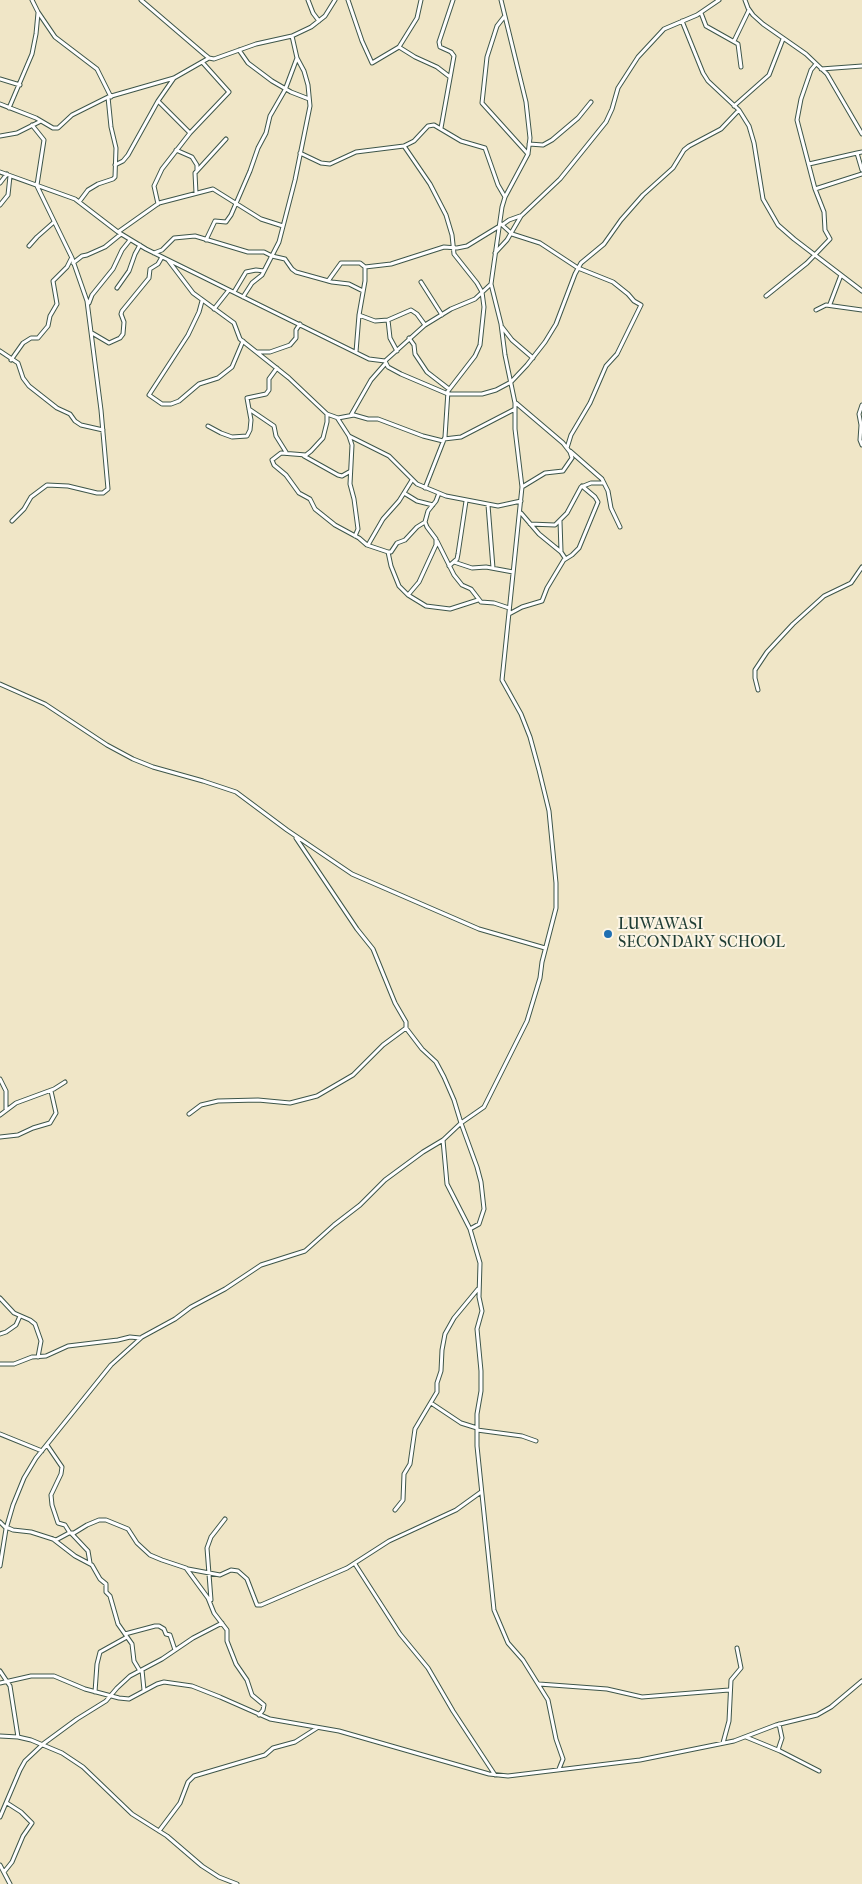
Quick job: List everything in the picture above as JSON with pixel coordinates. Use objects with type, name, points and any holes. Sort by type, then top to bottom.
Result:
[{"type":"street","points":[[32,0],[55,37],[97,69],[103,77],[109,97],[110,126],[116,148],[114,178],[88,190],[79,202]]},
{"type":"street","points":[[142,0],[209,58]]},
{"type":"street","points":[[308,0],[319,22]]},
{"type":"street","points":[[0,104],[53,128],[58,128],[72,116],[109,97],[174,78],[209,58],[218,58],[239,50],[292,36],[319,22],[335,0]]},
{"type":"street","points":[[348,0],[371,62],[374,63],[399,47],[417,18],[421,0]]},
{"type":"street","points":[[441,128],[453,53],[439,45],[453,0]]},
{"type":"street","points":[[0,1566],[12,1504],[24,1478],[42,1451],[111,1365],[141,1338],[262,1266],[305,1251],[360,1205],[385,1180],[443,1140],[460,1123],[484,1107],[527,1020],[540,978],[545,948],[556,908],[556,897],[549,811],[530,737],[516,704],[502,680],[522,487],[515,429],[516,409],[501,324],[491,284],[505,197],[528,154],[529,144],[526,102],[501,0]]},
{"type":"street","points":[[495,253],[512,234],[521,216],[548,191],[606,122],[618,88],[638,57],[664,29],[701,13],[718,0]]},
{"type":"street","points":[[745,0],[749,10],[763,24],[795,46],[821,69],[835,86],[862,134]]},
{"type":"street","points":[[734,41],[749,10]]},
{"type":"street","points":[[9,108],[32,54],[38,12]]},
{"type":"street","points":[[701,13],[706,26],[734,41],[739,48],[741,67]]},
{"type":"street","points":[[504,17],[497,26],[487,57],[482,103],[528,154]]},
{"type":"street","points":[[682,21],[708,81],[739,110],[749,126],[754,143],[763,199],[770,213],[778,225],[815,256],[862,291]]},
{"type":"street","points":[[243,297],[249,287],[264,272],[279,242],[310,106],[309,90],[304,71],[297,58],[292,36]]},
{"type":"street","points":[[734,106],[769,75],[783,39]]},
{"type":"street","points":[[399,47],[437,67],[450,77]]},
{"type":"street","points":[[239,50],[248,63],[285,90],[310,99]]},
{"type":"street","points":[[206,240],[214,221],[226,222],[236,204],[258,148],[266,133],[270,116],[285,90],[297,58]]},
{"type":"street","points":[[158,204],[153,189],[154,183],[162,169],[176,150],[229,92],[202,63]]},
{"type":"street","points":[[766,296],[815,256],[830,239],[825,230],[824,212],[798,126],[798,114],[811,70],[816,64]]},
{"type":"street","points":[[821,69],[860,66],[862,71]]},
{"type":"street","points":[[115,165],[124,161],[158,101],[174,78]]},
{"type":"street","points":[[0,79],[20,85]]},
{"type":"street","points":[[301,95],[309,90]]},
{"type":"street","points":[[158,101],[190,134]]},
{"type":"street","points":[[529,144],[542,144],[552,140],[573,123],[592,102]]},
{"type":"street","points":[[0,172],[63,193],[79,202],[119,233],[167,260],[369,359],[385,362],[388,367],[400,374],[448,394],[482,394],[496,390],[511,382],[533,358],[556,324],[578,268],[585,258],[604,244],[621,220],[643,195],[674,168],[684,150],[722,129],[739,110]]},
{"type":"street","points":[[0,136],[17,133],[41,121]]},
{"type":"street","points":[[12,521],[24,509],[31,497],[47,485],[68,486],[103,493],[107,490],[108,480],[88,306],[72,260],[36,185],[44,140],[32,125]]},
{"type":"street","points":[[300,153],[322,163],[330,164],[356,152],[404,146],[418,139],[428,126],[434,125],[461,141],[485,148],[498,185],[505,197]]},
{"type":"street","points":[[196,193],[194,176],[226,139]]},
{"type":"street","points":[[404,146],[430,184],[446,216],[457,259],[473,276],[482,292],[484,318],[478,350],[449,389],[444,440],[425,488]]},
{"type":"street","points":[[176,150],[192,157],[197,165],[197,171]]},
{"type":"street","points":[[809,164],[862,152]]},
{"type":"street","points":[[857,153],[862,170]]},
{"type":"street","points":[[816,189],[862,174]]},
{"type":"street","points":[[0,183],[8,175]]},
{"type":"street","points":[[0,205],[8,195],[8,175]]},
{"type":"street","points":[[11,360],[23,343],[31,338],[38,338],[48,326],[50,316],[57,304],[53,282],[72,260],[105,247],[119,233],[158,204],[196,193],[215,190],[261,220],[283,226]]},
{"type":"street","points":[[328,281],[341,263],[360,263],[365,267],[391,264],[444,247],[453,249],[472,244],[500,225],[521,216]]},
{"type":"street","points":[[30,246],[37,236],[54,222]]},
{"type":"street","points":[[500,225],[512,234],[540,243],[578,268],[613,282],[624,290],[634,302],[641,305],[617,354],[606,366],[590,403],[571,435],[568,448],[571,454],[571,461],[560,473],[545,473],[522,487]]},
{"type":"street","points":[[154,253],[162,250],[174,238],[195,236],[248,252],[264,252],[285,259],[296,272],[328,281],[349,284],[363,291]]},
{"type":"street","points":[[88,306],[92,295],[107,277],[119,254],[130,240]]},
{"type":"street","points":[[117,288],[129,271],[140,245]]},
{"type":"street","points":[[92,333],[109,343],[118,340],[122,336],[124,322],[121,314],[122,311],[149,278],[150,269],[158,264],[162,257]]},
{"type":"street","points":[[167,260],[186,285],[202,300],[234,323],[238,336],[242,341],[277,368],[327,414],[338,418],[351,415],[368,419],[378,418],[422,436],[444,440],[461,437],[516,409]]},
{"type":"street","points":[[356,352],[365,267]]},
{"type":"street","points":[[234,292],[246,272],[256,270],[264,272]]},
{"type":"street","points":[[830,305],[841,275]]},
{"type":"street","points":[[420,282],[442,315]]},
{"type":"street","points":[[351,415],[371,380],[385,362],[409,338],[424,325],[475,299],[491,284]]},
{"type":"street","points":[[214,309],[229,290]]},
{"type":"street","points":[[202,300],[199,312],[188,335],[149,395],[162,404],[171,404],[178,401],[199,384],[218,378],[232,367],[242,341]]},
{"type":"street","points":[[816,310],[824,305],[830,305],[862,310]]},
{"type":"street","points":[[359,316],[375,321],[388,320],[411,310],[417,314],[424,325]]},
{"type":"street","points":[[388,320],[390,338],[397,351]]},
{"type":"street","points":[[256,352],[270,352],[290,345],[296,338],[296,330],[300,324]]},
{"type":"street","points":[[501,324],[512,340],[533,358]]},
{"type":"street","points":[[409,338],[414,345],[415,354],[427,372],[449,389]]},
{"type":"street","points":[[0,351],[18,364],[28,386],[57,408],[70,414],[78,423],[103,430]]},
{"type":"street","points":[[208,426],[228,436],[244,437],[250,430],[247,398],[266,394],[269,390],[270,378],[277,368]]},
{"type":"street","points":[[515,403],[601,477],[608,491],[611,508],[620,527]]},
{"type":"street","points":[[862,405],[859,414],[860,440],[862,445]]},
{"type":"street","points":[[249,409],[274,426],[276,436],[286,452]]},
{"type":"street","points":[[302,455],[306,455],[311,451],[323,438],[327,414]]},
{"type":"street","points":[[338,418],[350,436],[352,445],[350,487],[354,499],[358,529],[355,536]]},
{"type":"street","points":[[350,436],[389,456],[412,480],[438,493],[488,505],[504,505],[521,500]]},
{"type":"street","points":[[350,472],[345,475],[338,475],[302,455],[286,452],[272,460],[274,465],[286,475],[299,493],[312,500],[315,509],[334,525],[368,545],[391,552],[397,543],[407,538],[417,527],[426,522]]},
{"type":"street","points":[[368,545],[383,519],[412,480]]},
{"type":"street","points":[[530,524],[555,525],[560,521],[582,486],[591,483],[604,483]]},
{"type":"street","points":[[508,615],[522,607],[542,601],[547,588],[564,560],[572,556],[579,548],[598,502],[582,486]]},
{"type":"street","points":[[404,493],[416,502],[434,505]]},
{"type":"street","points":[[438,493],[434,505],[428,511],[426,522],[440,544],[448,566],[459,582],[471,589],[478,600],[483,603],[494,603],[509,608]]},
{"type":"street","points":[[448,566],[454,562],[458,554],[466,501]]},
{"type":"street","points":[[488,505],[493,568]]},
{"type":"street","points":[[520,513],[538,534],[561,552],[564,560]]},
{"type":"street","points":[[560,521],[559,540],[561,552]]},
{"type":"street","points":[[408,595],[419,582],[434,551],[436,540]]},
{"type":"street","points":[[388,552],[394,577],[399,586],[408,595],[426,606],[450,609],[478,600]]},
{"type":"street","points":[[454,562],[472,568],[493,568],[513,572]]},
{"type":"street","points":[[758,690],[755,670],[767,652],[824,596],[851,583],[862,567]]},
{"type":"street","points":[[0,684],[45,704],[110,746],[134,759],[153,767],[236,792],[339,866],[367,881],[479,929],[545,948]]},
{"type":"street","points":[[294,835],[357,930],[370,944],[406,1022],[406,1028],[416,1038],[422,1049],[436,1062],[454,1100],[484,1195],[482,1217],[479,1224],[470,1229]]},
{"type":"street","points":[[189,1114],[201,1105],[218,1102],[258,1100],[290,1103],[317,1096],[353,1075],[383,1045],[406,1028]]},
{"type":"street","points":[[0,1079],[6,1091],[6,1110]]},
{"type":"street","points":[[0,1115],[22,1100],[51,1091],[66,1082]]},
{"type":"street","points":[[0,1137],[18,1135],[50,1123],[56,1113],[51,1091]]},
{"type":"street","points":[[443,1140],[447,1184],[470,1229],[479,1255],[481,1272],[479,1288],[482,1310],[477,1329],[481,1391],[477,1411],[477,1429],[491,1588],[497,1619],[508,1643],[548,1700],[556,1739],[563,1759],[558,1770]]},
{"type":"street","points":[[395,1510],[403,1500],[404,1474],[411,1462],[415,1429],[437,1392],[441,1374],[445,1334],[454,1318],[479,1288]]},
{"type":"street","points":[[0,1298],[10,1310],[30,1320],[37,1328],[42,1341],[38,1357]]},
{"type":"street","points":[[0,1334],[16,1325],[20,1316]]},
{"type":"street","points":[[0,1364],[14,1364],[30,1358],[51,1354],[68,1346],[130,1337],[141,1338]]},
{"type":"street","points":[[431,1403],[461,1423],[477,1429],[536,1440]]},
{"type":"street","points":[[0,1434],[42,1451]]},
{"type":"street","points":[[47,1445],[62,1467],[61,1474],[51,1495],[58,1523],[65,1525],[88,1551],[90,1563]]},
{"type":"street","points":[[188,1569],[220,1576],[234,1570],[240,1572],[249,1582],[260,1606],[355,1564],[371,1551],[456,1510],[482,1492]]},
{"type":"street","points":[[225,1519],[209,1543],[207,1552],[211,1604],[214,1613],[227,1630],[227,1641],[236,1664],[249,1684],[249,1690],[264,1705],[259,1715]]},
{"type":"street","points":[[52,1539],[58,1539],[99,1520],[111,1522],[128,1529],[137,1543],[150,1555],[188,1569],[211,1604]]},
{"type":"street","points":[[0,1522],[6,1528],[31,1532],[52,1539],[75,1556],[90,1563],[100,1579],[106,1584],[106,1592],[110,1596],[118,1624],[133,1646],[134,1661],[141,1671],[144,1690]]},
{"type":"street","points":[[355,1564],[400,1634],[428,1668],[453,1711],[495,1775]]},
{"type":"street","points":[[0,1817],[22,1766],[43,1744],[106,1701],[125,1680],[193,1638],[222,1623]]},
{"type":"street","points":[[95,1692],[100,1652],[126,1636],[159,1626],[165,1630],[166,1634],[170,1635],[175,1650]]},
{"type":"street","points":[[723,1742],[729,1721],[729,1690],[732,1677],[741,1668],[737,1648]]},
{"type":"street","points":[[0,1671],[8,1681],[18,1737]]},
{"type":"street","points":[[0,1683],[31,1676],[54,1676],[95,1692],[129,1699],[151,1686],[164,1682],[192,1686],[259,1715],[284,1723],[339,1731],[495,1775],[521,1775],[640,1760],[746,1737],[779,1724],[798,1721],[824,1712],[862,1681]]},
{"type":"street","points":[[538,1684],[607,1689],[642,1697],[729,1690]]},
{"type":"street","points":[[778,1750],[782,1738],[779,1724]]},
{"type":"street","points":[[159,1831],[180,1803],[188,1782],[194,1776],[265,1755],[273,1748],[295,1742],[318,1727]]},
{"type":"street","points":[[0,1736],[18,1737],[43,1744],[62,1753],[83,1767],[127,1810],[172,1839],[202,1866],[219,1877],[236,1884]]},
{"type":"street","points":[[746,1737],[778,1750],[820,1771]]},
{"type":"street","points":[[4,1872],[12,1862],[21,1841],[32,1823],[21,1812],[7,1803]]},
{"type":"street","points":[[0,1865],[10,1884]]},
{"type":"place","name":"LUWAWASI SECONDARY SCHOOL","points":[[608,934]]}]
